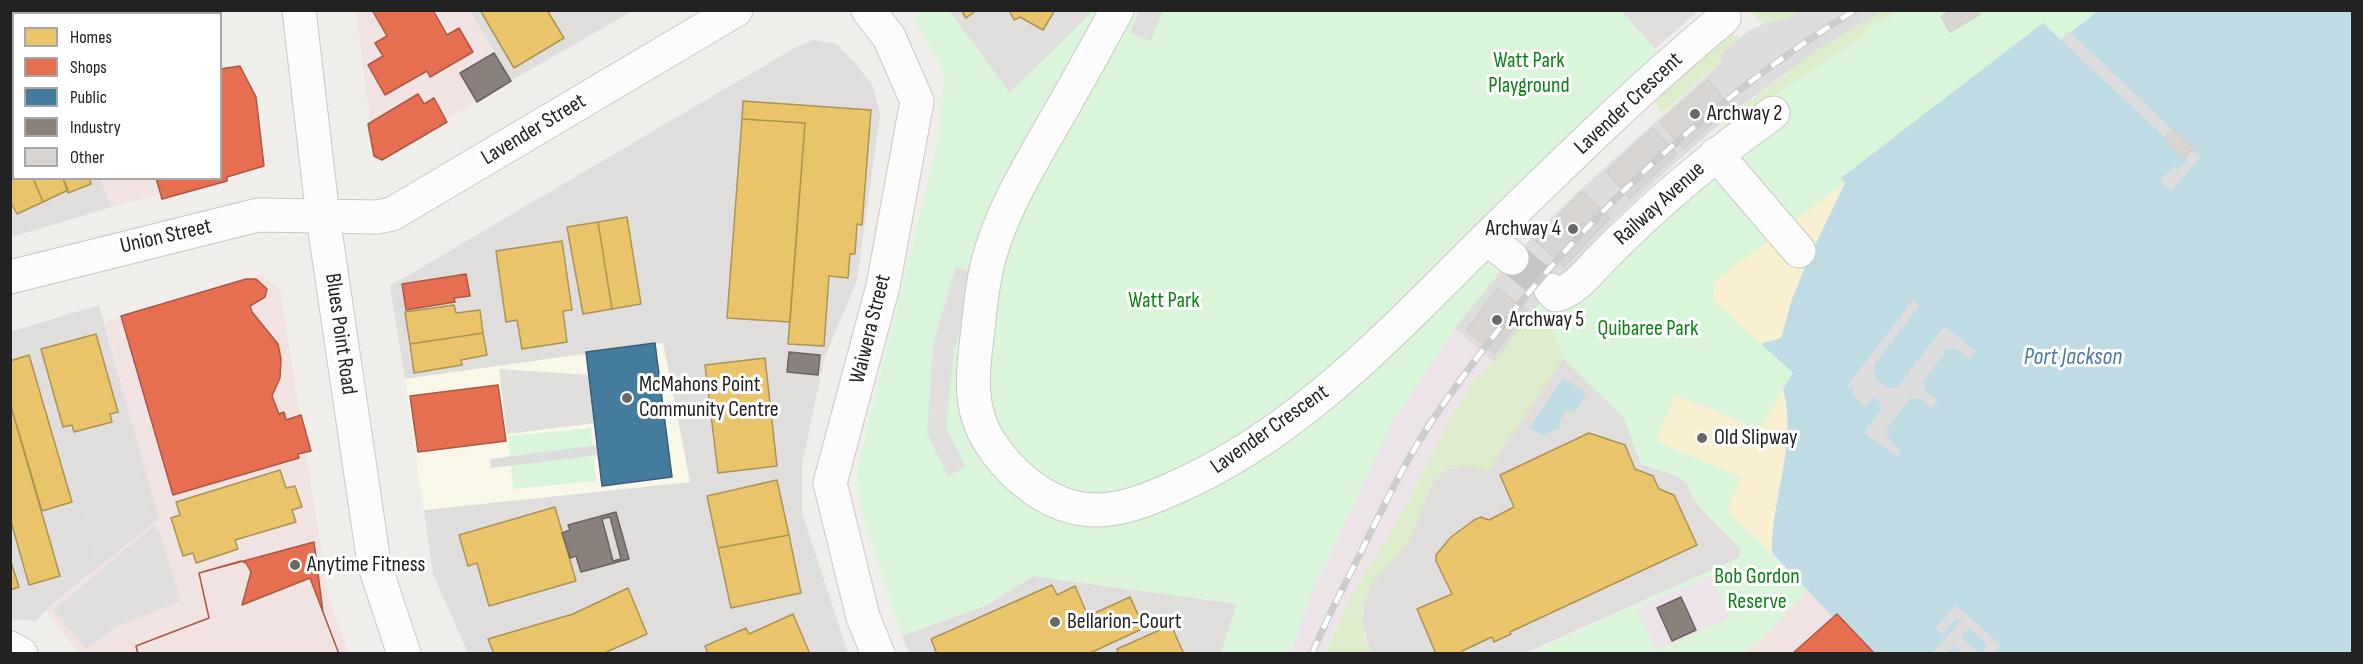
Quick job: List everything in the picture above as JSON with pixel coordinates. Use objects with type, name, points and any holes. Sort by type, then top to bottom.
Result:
[{"type":"street","name":"Blues Point Road","points":[[299,10],[323,217],[374,563],[404,654]]},
{"type":"street","name":"Lavender Street","points":[[323,217],[392,214],[736,10]]},
{"type":"street","name":"Waiwera Street","points":[[868,10],[889,37],[917,101],[883,286],[830,483],[863,617],[878,654]]},
{"type":"street","name":"Lavender Crescent","points":[[1117,10],[1004,212],[988,258],[973,397],[978,420],[998,453],[1034,489],[1078,509],[1131,506],[1205,476],[1257,443],[1332,387],[1682,53],[1724,18]]},
{"type":"street","name":"Railway Avenue","points":[[1551,290],[1556,295],[1573,288],[1641,218],[1716,154],[1773,113]]},
{"type":"street","points":[[1716,154],[1799,251]]},
{"type":"street","name":"Union Street","points":[[10,277],[258,215],[323,217]]},
{"type":"street","points":[[1487,238],[1512,258]]},
{"type":"street","points":[[10,648],[21,654]]},
{"type":"shaded area","points":[[11,11],[207,11],[12,12],[12,180],[100,180],[112,207],[11,237]]},
{"type":"shaded area","points":[[356,11],[470,11],[511,81],[375,161]]},
{"type":"shaded area","points":[[470,11],[632,11],[511,81]]},
{"type":"shaded area","points":[[949,11],[1093,11],[1010,93]]},
{"type":"shaded area","points":[[1139,11],[1163,11],[1151,41],[1130,33]]},
{"type":"shaded area","points":[[1621,11],[1698,11],[1655,49]]},
{"type":"shaded area","points":[[813,40],[837,44],[855,63],[873,86],[880,115],[857,280],[824,359],[802,465],[802,513],[848,653],[468,653],[433,574],[424,510],[690,482],[663,343],[405,379],[390,286],[796,47]]},
{"type":"shaded area","points":[[100,180],[214,180],[112,207]]},
{"type":"shaded area","points":[[956,266],[978,275],[954,350],[946,428],[966,467],[948,476],[927,433],[933,345]]},
{"type":"shaded area","points":[[261,274],[280,289],[329,598],[349,653],[78,653],[46,610],[159,519],[105,322]]},
{"type":"shaded area","points":[[99,305],[159,519],[52,604],[36,621],[11,619],[10,332]]},
{"type":"shaded area","points":[[1455,328],[1494,362],[1475,379],[1454,413],[1397,522],[1350,597],[1325,653],[1290,654],[1314,587],[1394,420]]},
{"type":"shaded area","points":[[663,343],[690,482],[424,510],[405,379]]},
{"type":"shaded area","points":[[1563,358],[1624,418],[1641,464],[1680,477],[1688,486],[1693,500],[1741,549],[1739,558],[1525,653],[1371,653],[1362,623],[1364,602],[1372,584],[1413,533],[1432,483],[1445,470],[1465,465],[1488,471]]},
{"type":"shaded area","points":[[499,369],[590,375],[595,423],[507,434]]},
{"type":"shaded area","points":[[135,454],[149,512],[94,561],[81,507]]},
{"type":"shaded area","points":[[154,526],[159,532],[181,601],[116,627],[86,649],[53,610]]},
{"type":"shaded area","points":[[1711,575],[1730,618],[1656,652],[1637,608]]},
{"type":"shaded area","points":[[1033,576],[1237,604],[1221,653],[909,653],[902,636],[987,605]]},
{"type":"shaded area","points":[[1808,591],[1833,617],[1837,614],[1875,653],[1737,654],[1754,646]]},
{"type":"green space","name":"Watt Park","points":[[924,11],[949,11],[1010,93],[1093,11],[1621,11],[1662,56],[1465,241],[1498,271],[1503,265],[1550,303],[1764,102],[1862,38],[1871,25],[1894,16],[1896,11],[2098,11],[2061,40],[2043,23],[1842,178],[1845,183],[1718,279],[1714,286],[1713,300],[1793,373],[1760,429],[1675,395],[1656,441],[1741,477],[1727,511],[1808,591],[1754,646],[1737,653],[1530,653],[1739,558],[1741,549],[1693,500],[1688,486],[1680,477],[1641,464],[1624,418],[1563,358],[1548,319],[1499,272],[1455,328],[1394,420],[1314,587],[1290,653],[1221,653],[1237,604],[1033,576],[987,605],[902,636],[864,519],[856,473],[938,141],[945,75],[914,18]],"holes":[[[1711,575],[1730,618],[1656,651],[1637,608]]]},
{"type":"green space","points":[[1756,11],[1800,11],[1789,18],[1763,24],[1752,13]]},
{"type":"green space","points":[[1882,11],[1896,11],[1894,16],[1871,25],[1862,38],[1728,126],[1720,123],[1819,49]]},
{"type":"green space","points":[[1729,33],[1740,38],[1721,53],[1721,62],[1662,114],[1653,98]]},
{"type":"green space","points":[[1499,271],[1548,319],[1563,358],[1488,471],[1466,466],[1455,467],[1444,472],[1432,484],[1413,533],[1403,549],[1372,586],[1365,599],[1362,613],[1363,631],[1371,653],[1325,654],[1350,597],[1397,522],[1454,413],[1475,379],[1494,362],[1455,328]]},
{"type":"green space","points":[[591,428],[596,481],[513,489],[508,436]]},
{"type":"sand","points":[[1845,183],[1792,299],[1781,339],[1761,344],[1713,300],[1714,286],[1718,278]]},
{"type":"sand","points":[[1783,389],[1787,409],[1786,450],[1775,512],[1772,553],[1727,511],[1741,477],[1656,441],[1674,395],[1760,428]]},
{"type":"water","name":"Port Jackson","points":[[2098,11],[2352,11],[2352,653],[1875,653],[1838,614],[1833,617],[1772,553],[1775,512],[1786,450],[1787,409],[1783,389],[1793,373],[1761,344],[1781,338],[1792,299],[1845,183],[1841,178],[2043,23],[2061,40]]},
{"type":"water","points":[[1563,378],[1586,393],[1574,413],[1568,409],[1560,420],[1560,428],[1542,435],[1530,428]]},
{"type":"pier","points":[[1800,11],[1882,11],[1819,49],[1738,108],[1673,165],[1616,218],[1560,277],[1494,362],[1455,328],[1519,251],[1569,200],[1721,63],[1721,54],[1748,31],[1763,24],[1789,18]]},
{"type":"pier","points":[[2069,31],[2201,157],[2171,191],[2160,181],[2174,166],[2178,170],[2188,159],[2061,40]]},
{"type":"pier","points":[[1913,300],[1920,305],[1874,365],[1875,378],[1888,388],[1897,388],[1944,326],[1976,351],[1970,359],[1957,349],[1947,349],[1923,382],[1926,391],[1938,401],[1932,408],[1921,399],[1910,399],[1886,430],[1890,441],[1902,451],[1897,457],[1864,432],[1881,409],[1878,400],[1874,397],[1866,407],[1852,395],[1854,389],[1847,386]]},
{"type":"pier","points":[[597,445],[599,455],[491,468],[490,459]]},
{"type":"pier","points":[[1956,605],[2001,645],[1993,653],[1981,653],[1988,645],[1969,628],[1961,637],[1979,653],[1963,653],[1954,646],[1947,653],[1933,653],[1960,622],[1967,626],[1957,618],[1942,634],[1935,628]]},
{"type":"building: Homes","points":[[84,10],[124,10],[122,12],[85,12]]},
{"type":"building: Homes","points":[[138,10],[195,10],[192,12],[136,12]]},
{"type":"building: Homes","points":[[480,10],[547,10],[564,38],[514,68]]},
{"type":"building: Homes","points":[[961,10],[977,10],[966,18]]},
{"type":"building: Homes","points":[[1009,10],[1055,10],[1043,30],[1020,17],[1014,20]]},
{"type":"building: Homes","points":[[743,101],[871,110],[862,225],[857,224],[855,254],[850,254],[848,278],[829,276],[824,346],[788,344],[805,123],[742,119]]},
{"type":"building: Homes","points":[[10,108],[12,108],[12,130],[10,127]]},
{"type":"building: Homes","points":[[742,119],[805,123],[790,322],[727,318]]},
{"type":"building: Homes","points":[[10,127],[12,130],[12,180],[34,180],[43,202],[17,214],[10,201]]},
{"type":"building: Homes","points":[[34,180],[64,180],[68,190],[43,202]]},
{"type":"building: Homes","points":[[64,180],[90,180],[91,184],[68,193]]},
{"type":"building: Homes","points":[[627,217],[641,304],[612,309],[598,222]]},
{"type":"building: Homes","points":[[598,222],[612,309],[583,314],[567,227]]},
{"type":"building: Homes","points":[[562,241],[572,310],[563,311],[567,342],[522,349],[517,320],[506,322],[496,251]]},
{"type":"building: Homes","points":[[454,305],[456,313],[480,310],[483,333],[410,344],[405,312]]},
{"type":"building: Homes","points":[[483,333],[487,355],[461,360],[462,365],[414,373],[410,344]]},
{"type":"building: Homes","points":[[96,334],[118,412],[110,414],[112,422],[74,432],[72,425],[63,427],[41,349]]},
{"type":"building: Homes","points":[[29,355],[72,502],[42,511],[10,403],[10,361]]},
{"type":"building: Homes","points":[[765,358],[777,466],[718,473],[705,365]]},
{"type":"building: Homes","points":[[10,403],[60,576],[29,585],[10,518]]},
{"type":"building: Homes","points":[[1589,433],[1625,445],[1635,469],[1653,476],[1659,489],[1674,495],[1697,545],[1510,632],[1511,634],[1494,642],[1492,637],[1462,651],[1463,654],[1436,654],[1417,609],[1452,594],[1436,561],[1436,555],[1451,537],[1474,520],[1481,517],[1489,520],[1514,507],[1500,475]]},
{"type":"building: Homes","points":[[280,470],[286,488],[295,486],[302,507],[292,510],[296,522],[235,540],[238,549],[196,563],[193,553],[183,556],[171,518],[180,515],[176,502]]},
{"type":"building: Homes","points":[[777,480],[789,535],[718,548],[707,496]]},
{"type":"building: Homes","points":[[555,507],[576,581],[489,606],[477,563],[468,566],[459,535]]},
{"type":"building: Homes","points":[[789,535],[801,593],[731,608],[718,548]]},
{"type":"building: Homes","points":[[10,559],[19,587],[10,590]]},
{"type":"building: Homes","name":"Bellarion-Court","points":[[1052,585],[1057,595],[1075,586],[1088,616],[1130,597],[1144,628],[1088,654],[937,654],[931,639]]},
{"type":"building: Homes","points":[[628,588],[647,634],[602,654],[494,654],[488,639],[573,614]]},
{"type":"building: Homes","points":[[793,614],[810,654],[708,654],[705,646],[746,628],[749,634]]},
{"type":"building: Homes","points":[[1171,625],[1184,654],[1118,654],[1117,649]]},
{"type":"building: Shops","points":[[372,10],[433,10],[447,35],[459,28],[473,52],[430,77],[427,71],[385,95],[368,65],[383,56],[375,43],[387,36]]},
{"type":"building: Shops","points":[[240,66],[256,97],[264,166],[227,177],[227,181],[162,199],[157,180],[222,180],[222,69]]},
{"type":"building: Shops","points":[[418,94],[424,104],[434,98],[447,122],[382,160],[374,156],[368,124]]},
{"type":"building: Shops","points":[[466,274],[470,296],[454,298],[455,302],[406,310],[402,284]]},
{"type":"building: Shops","points":[[246,279],[256,279],[267,289],[265,297],[250,306],[252,312],[278,344],[281,359],[280,378],[272,396],[279,414],[284,412],[286,420],[301,415],[311,451],[298,454],[299,458],[173,495],[121,316]]},
{"type":"building: Shops","points":[[498,385],[506,441],[418,452],[410,396]]},
{"type":"building: Shops","points":[[314,542],[323,612],[339,654],[138,654],[136,646],[209,618],[199,573]]},
{"type":"building: Shops","points":[[241,561],[246,563],[251,572],[242,605],[310,578],[339,654],[138,654],[136,646],[209,618],[199,573]]},
{"type":"building: Shops","points":[[1837,614],[1875,654],[1792,654],[1829,621]]},
{"type":"building: Public","name":"McMahons Point Community Centre","points":[[655,343],[672,477],[602,486],[586,352]]},
{"type":"building: Industry","points":[[494,53],[511,81],[477,102],[460,73]]},
{"type":"building: Industry","points":[[789,352],[820,355],[818,375],[787,372]]},
{"type":"building: Industry","points":[[616,512],[629,559],[581,572],[576,556],[570,558],[562,533],[570,530],[568,525]],"holes":[[[610,517],[621,559],[613,561],[602,519]]]},
{"type":"building: Industry","points":[[1681,597],[1696,630],[1672,641],[1657,608]]},
{"type":"building: Other","points":[[1952,10],[1978,10],[1980,14],[1950,32],[1941,17]]},
{"type":"building: Other","name":"Archway 2","points":[[1708,80],[1731,107],[1683,149],[1660,122]]},
{"type":"building: Other","points":[[1653,128],[1677,154],[1630,198],[1606,172]]},
{"type":"building: Other","points":[[2174,129],[2194,148],[2184,158],[2164,139]]},
{"type":"building: Other","name":"Archway 4","points":[[1582,191],[1610,218],[1564,267],[1535,240]]},
{"type":"building: Other","name":"Archway 5","points":[[1498,288],[1527,310],[1495,353],[1466,331]]},
{"type":"tunnel","points":[[1512,258],[1551,290]]},
{"type":"railway","points":[[1312,654],[1383,507],[1415,447],[1483,350],[1528,294],[1576,239],[1680,139],[1794,50],[1855,10]]},
{"type":"place","name":"Archway 2","points":[[1695,114]]},
{"type":"place","name":"Archway 4","points":[[1573,229]]},
{"type":"place","name":"Archway 5","points":[[1497,320]]},
{"type":"place","name":"McMahons Point Community Centre","points":[[627,398]]},
{"type":"place","name":"Old Slipway","points":[[1702,438]]},
{"type":"place","name":"Anytime Fitness","points":[[295,565]]},
{"type":"place","name":"Bellarion-Court","points":[[1055,622]]},
{"type":"park label","name":"Watt Park Playground","points":[[1529,74]]},
{"type":"park label","name":"Quibaree Park","points":[[1648,329]]},
{"type":"park label","name":"Bob Gordon Reserve","points":[[1757,590]]}]
